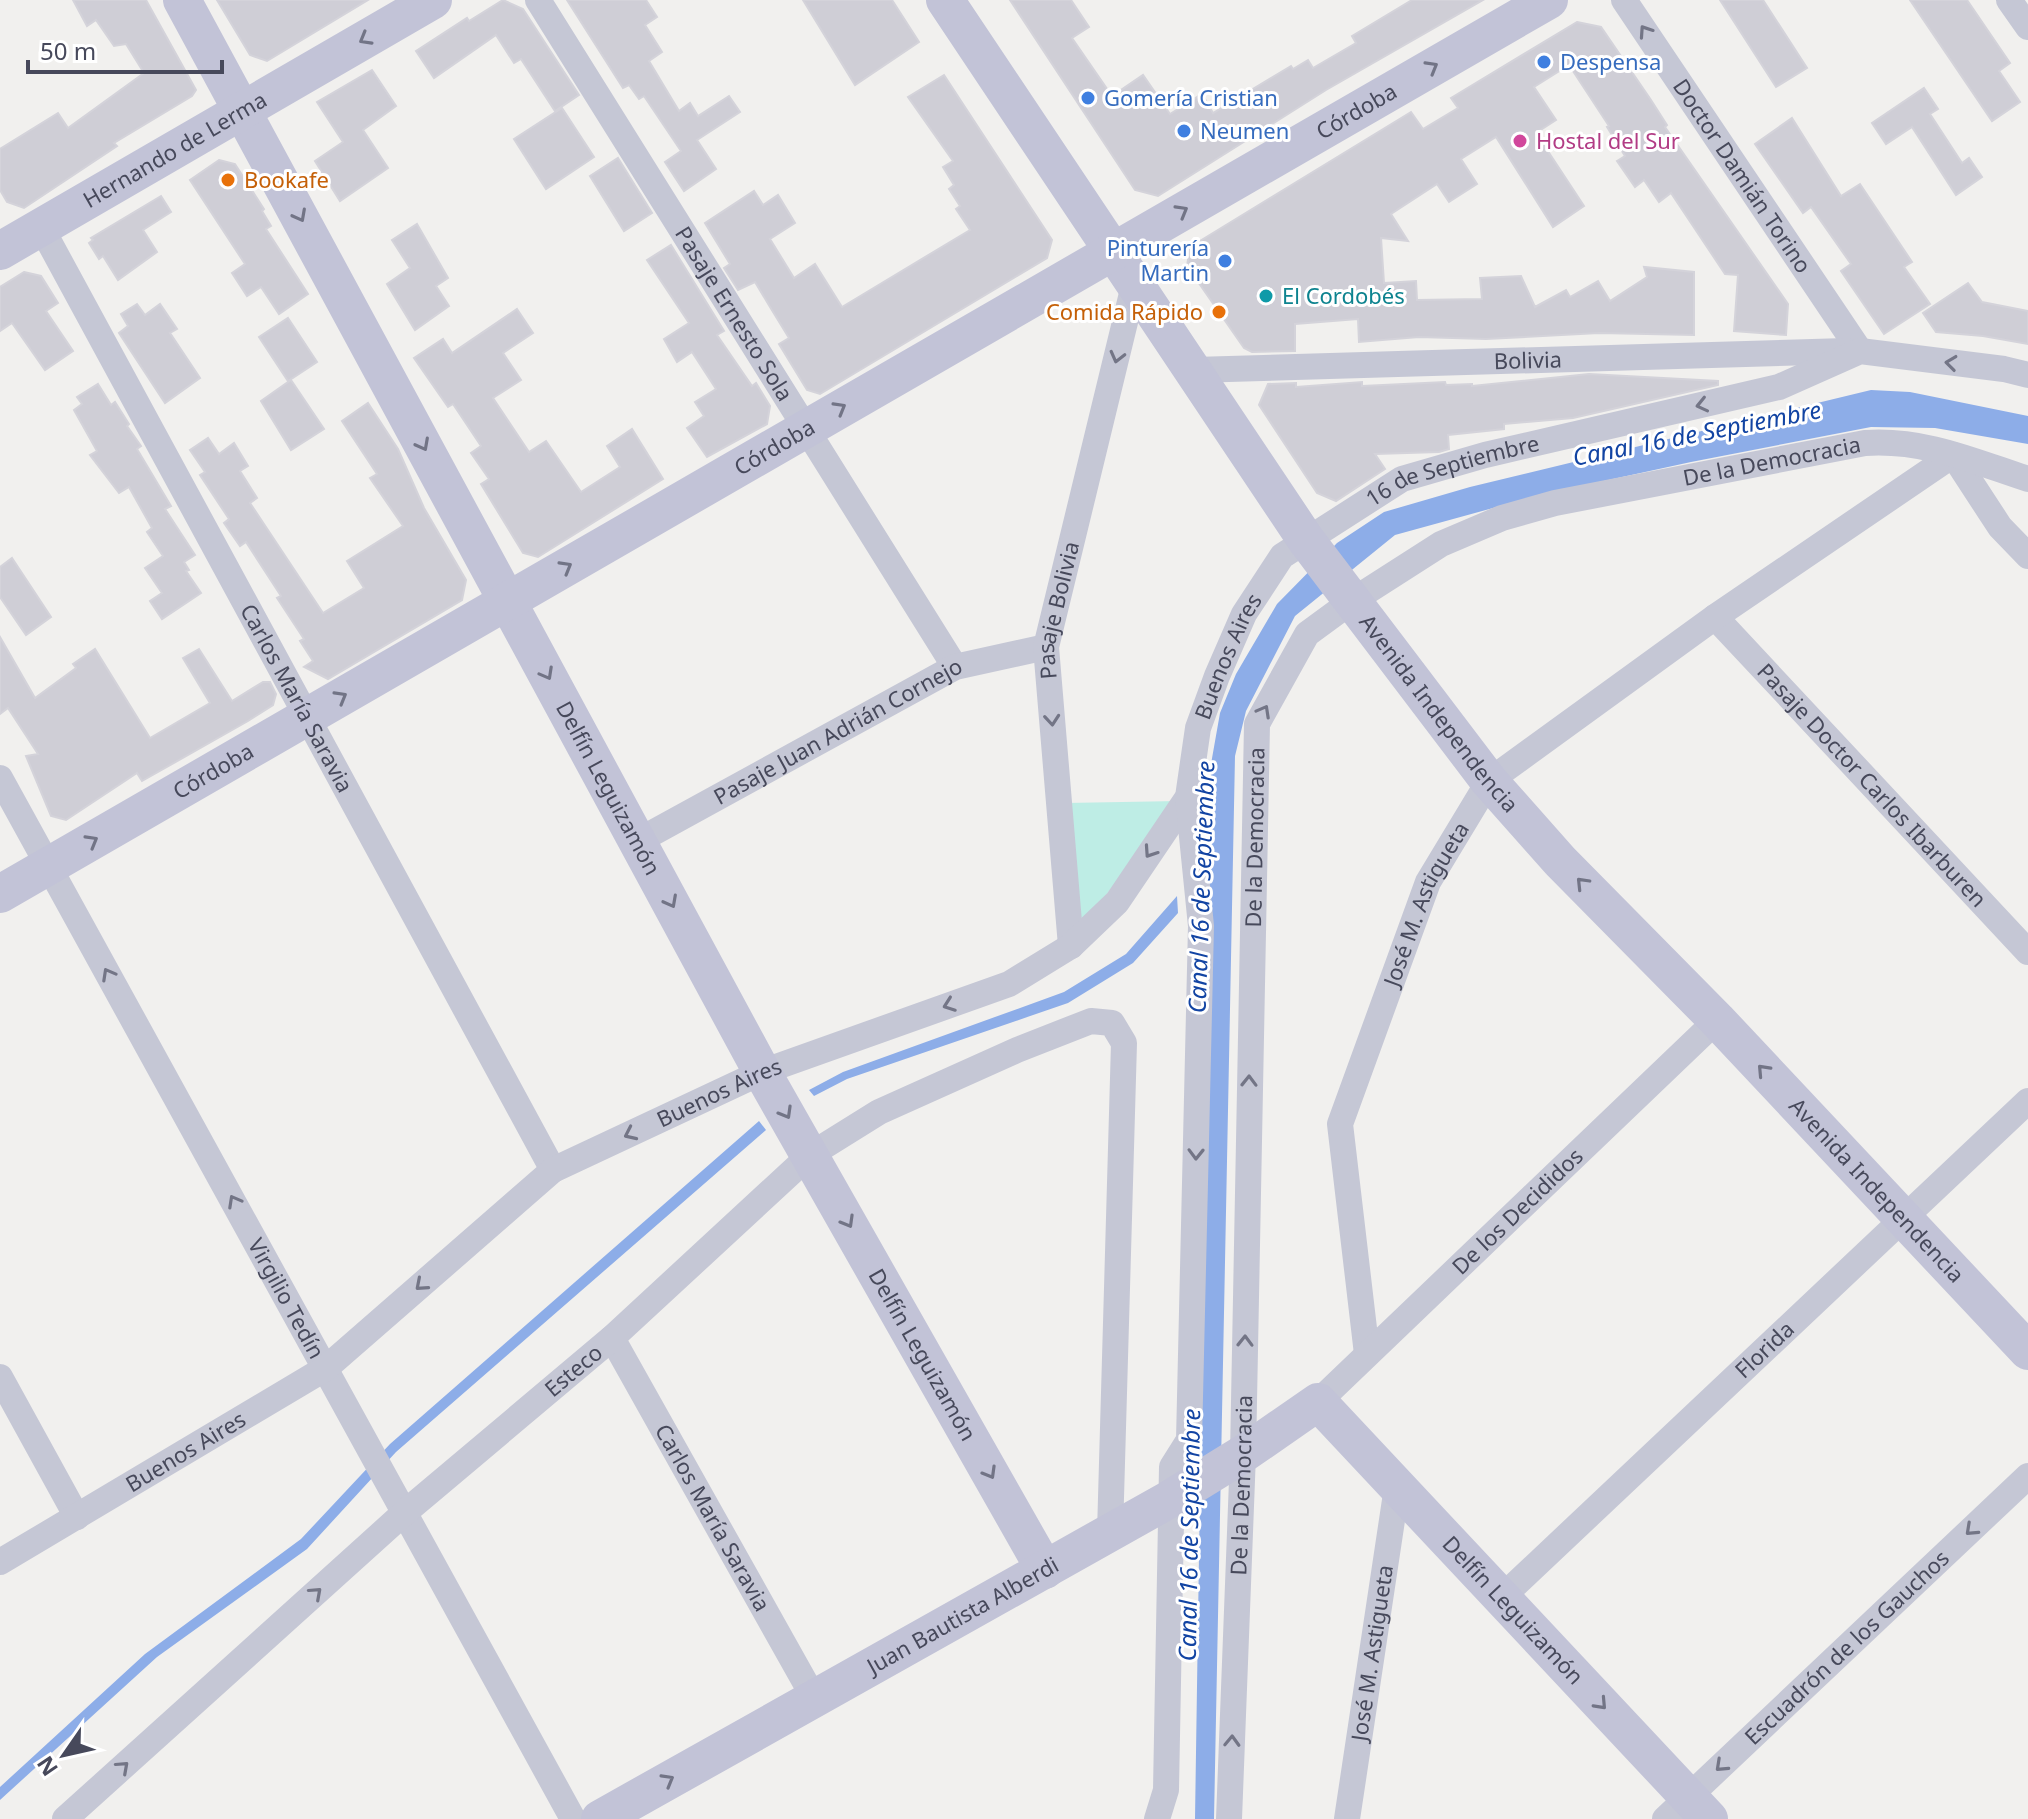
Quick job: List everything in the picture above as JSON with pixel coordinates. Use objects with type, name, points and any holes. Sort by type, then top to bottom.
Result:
[{"type":"main road","name":"Delfín Leguizamón","points":[[182,0],[762,1072],[1045,1570]]},
{"type":"main road","name":"Hernando de Lerma","points":[[14,236],[433,0]]},
{"type":"main road","name":"Avenida Independencia","points":[[945,0],[1306,540],[1489,781],[1560,861],[1717,1020],[2028,1351]]},
{"type":"main road","name":"Córdoba","points":[[0,894],[1549,0]]},
{"type":"main road","name":"Delfín Leguizamón","points":[[1318,1402],[1501,1598],[1687,1812]]},
{"type":"main road","name":"Juan Bautista Alberdi","points":[[600,1819],[1170,1499],[1318,1402]]},
{"type":"street","name":"Pasaje Ernesto Sola","points":[[538,0],[955,667]]},
{"type":"street","name":"Doctor Damián Torino","points":[[1624,0],[1860,351]]},
{"type":"street","points":[[2009,0],[2028,27]]},
{"type":"street","name":"Carlos María Saravia","points":[[14,236],[307,716],[553,1170]]},
{"type":"street","name":"Pasaje Bolivia","points":[[1071,946],[1046,647],[1135,281]]},
{"type":"street","name":"Bolivia","points":[[1194,370],[1860,351]]},
{"type":"street","points":[[1860,351],[2004,369],[2028,375]]},
{"type":"street","name":"16 de Septiembre","points":[[1306,540],[1402,479],[1485,455],[1779,387],[1860,351]]},
{"type":"street","name":"De la Democracia","points":[[1229,1819],[1243,1454],[1257,724],[1307,634],[1441,544],[1502,518],[1555,503],[1865,443],[1893,441],[1923,445],[2028,479]]},
{"type":"street","points":[[1953,455],[2000,527],[2028,556]]},
{"type":"street","name":"José M. Astigueta","points":[[1367,1354],[1340,1124],[1428,882],[1489,781],[1715,617],[1953,455]]},
{"type":"street","name":"Buenos Aires","points":[[0,1562],[326,1368],[553,1170],[762,1072],[1009,984],[1071,946],[1117,902],[1188,797],[1198,728],[1244,614],[1282,556],[1306,540]]},
{"type":"street","name":"Pasaje Doctor Carlos Ibarburen","points":[[1715,617],[2028,952]]},
{"type":"street","name":"Pasaje Juan Adrián Cornejo","points":[[638,841],[955,667],[1046,647]]},
{"type":"street","name":"Virgilio Tedín","points":[[0,778],[573,1819]]},
{"type":"street","points":[[1157,1819],[1166,1790],[1172,1467],[1189,1440],[1201,926],[1188,797]]},
{"type":"street","name":"De los Decididos","points":[[1318,1402],[1717,1020]]},
{"type":"street","name":"Esteco","points":[[65,1819],[403,1514],[612,1338],[810,1155],[879,1112],[1017,1050],[1091,1021],[1112,1023],[1124,1043],[1110,1533]]},
{"type":"street","name":"Florida","points":[[1501,1598],[2028,1101]]},
{"type":"street","name":"Carlos María Saravia","points":[[612,1338],[814,1698]]},
{"type":"street","points":[[0,1377],[77,1517]]},
{"type":"street","name":"Escuadrón de los Gauchos","points":[[1687,1812],[2028,1476]]},
{"type":"street","name":"José M. Astigueta","points":[[1347,1819],[1397,1487]]},
{"type":"shaded area","points":[[1179,801],[1075,935],[1065,803]]},
{"type":"water","name":"Canal 16 de Septiembre","points":[[1871,390],[1910,392],[2028,416],[2028,444],[1935,428],[1871,427],[1544,494],[1395,535],[1295,616],[1246,711],[1235,756],[1214,1819],[1195,1819],[1211,764],[1220,713],[1236,674],[1277,604],[1337,543],[1384,512],[1470,487]]},
{"type":"water","points":[[1177,896],[1178,913],[1133,963],[1068,1003],[847,1079],[814,1096],[809,1090],[843,1072],[1064,992],[1126,954]]},
{"type":"water","points":[[759,1121],[766,1130],[396,1452],[307,1549],[157,1657],[0,1800],[0,1787],[145,1654],[301,1539],[390,1444]]},
{"type":"building","points":[[73,0],[146,0],[196,90],[192,96],[114,143],[117,146],[24,208],[7,202],[0,190],[0,149],[58,113],[68,128],[144,73],[126,44],[114,46],[96,20],[87,26]]},
{"type":"building","points":[[217,0],[368,0],[267,61],[250,55]]},
{"type":"building","points":[[503,0],[523,9],[579,95],[555,111],[521,59],[514,63],[496,35],[434,78],[416,51],[467,18],[469,21]]},
{"type":"building","points":[[567,0],[646,0],[657,17],[645,25],[662,52],[649,61],[679,111],[690,103],[698,116],[729,96],[740,112],[697,140],[716,169],[684,191],[665,162],[681,151],[644,96],[639,99],[629,85],[623,88]]},
{"type":"building","points":[[803,0],[892,0],[919,42],[855,85]]},
{"type":"building","points":[[1010,0],[1071,0],[1089,27],[1072,38],[1112,96],[1143,75],[1170,114],[1202,94],[1213,113],[1291,66],[1293,69],[1308,60],[1313,68],[1356,43],[1352,36],[1412,0],[1483,0],[1326,90],[1158,196],[1135,190]]},
{"type":"building","points":[[1720,0],[1763,0],[1807,68],[1776,87]]},
{"type":"building","points":[[1910,0],[1967,0],[2010,63],[1999,71],[2020,102],[1992,121]]},
{"type":"building","points":[[1577,22],[1601,27],[1667,125],[1665,127],[1788,304],[1786,335],[1734,331],[1738,275],[1725,274],[1671,193],[1659,202],[1644,180],[1635,187],[1617,161],[1625,156],[1609,126],[1569,65],[1534,87],[1556,120],[1536,133],[1584,206],[1553,227],[1496,137],[1461,159],[1477,184],[1449,202],[1437,184],[1391,214],[1408,241],[1381,238],[1384,283],[1416,281],[1417,300],[1482,299],[1480,278],[1521,276],[1535,307],[1566,290],[1570,297],[1598,281],[1610,301],[1647,277],[1644,267],[1694,272],[1694,335],[1599,333],[1486,339],[1419,337],[1359,342],[1358,319],[1295,324],[1295,351],[1252,352],[1244,348],[1187,266],[1190,247],[1411,112],[1423,129],[1458,108],[1451,98]]},
{"type":"building","points":[[372,70],[396,106],[363,130],[388,168],[340,201],[315,161],[343,142],[317,102]]},
{"type":"building","points":[[944,75],[1052,240],[1047,258],[820,394],[807,390],[779,344],[789,338],[755,282],[738,290],[724,268],[730,264],[705,223],[754,191],[763,205],[778,195],[795,223],[770,239],[794,278],[815,264],[842,307],[970,230],[956,209],[960,206],[949,189],[954,185],[943,167],[953,161],[908,97]]},
{"type":"building","points":[[1924,88],[1938,109],[1930,114],[1962,163],[1969,158],[1982,177],[1956,195],[1912,127],[1886,144],[1872,123]]},
{"type":"building","points":[[562,108],[594,157],[546,189],[514,139]]},
{"type":"building","points":[[1792,118],[1841,196],[1860,184],[1912,262],[1904,267],[1930,304],[1884,334],[1841,271],[1851,264],[1811,207],[1803,213],[1755,144]]},
{"type":"building","points":[[618,158],[652,213],[624,231],[590,176]]},
{"type":"building","points":[[219,160],[235,164],[264,209],[262,211],[271,226],[266,229],[308,294],[279,314],[261,287],[247,296],[232,273],[245,264],[190,180]]},
{"type":"building","points":[[161,196],[171,212],[143,230],[157,252],[118,280],[103,256],[99,259],[89,243],[93,240],[91,238]]},
{"type":"building","points":[[417,224],[448,278],[436,286],[449,306],[415,330],[387,284],[410,268],[392,240]]},
{"type":"building","points":[[671,245],[724,331],[717,335],[752,386],[756,383],[770,406],[767,424],[707,457],[687,428],[704,416],[695,402],[716,389],[692,352],[677,362],[664,339],[689,323],[647,260]]},
{"type":"building","points":[[24,272],[41,276],[58,303],[46,311],[73,351],[45,370],[12,323],[0,331],[0,287]]},
{"type":"building","points":[[1968,283],[1982,302],[2028,311],[2028,344],[1936,332],[1923,313]]},
{"type":"building","points":[[137,304],[145,315],[160,304],[177,329],[170,333],[200,378],[165,403],[119,333],[128,326],[121,314]]},
{"type":"building","points":[[517,309],[533,333],[503,353],[521,380],[493,398],[529,452],[546,441],[581,492],[620,467],[607,446],[632,429],[663,479],[538,557],[523,553],[481,484],[489,479],[471,453],[481,446],[453,404],[448,407],[414,358],[443,339],[452,353]]},
{"type":"building","points":[[288,318],[317,362],[288,381],[259,337]]},
{"type":"building","points":[[1589,374],[1718,381],[1718,385],[1573,418],[1504,424],[1504,429],[1448,435],[1449,449],[1439,452],[1375,454],[1385,469],[1336,501],[1317,493],[1259,405],[1268,384],[1296,383],[1296,387],[1362,382],[1362,386],[1445,382],[1446,385],[1472,386]]},
{"type":"building","points":[[291,380],[324,429],[291,450],[261,401]]},
{"type":"building","points":[[98,384],[111,405],[115,402],[129,424],[127,426],[141,446],[137,449],[171,506],[165,509],[195,555],[184,562],[189,570],[186,571],[201,593],[162,619],[150,601],[162,593],[145,568],[163,556],[147,532],[152,528],[129,487],[119,493],[90,455],[97,451],[74,410],[82,404],[77,397]]},
{"type":"building","points":[[368,403],[398,449],[424,508],[466,580],[462,600],[328,679],[304,667],[313,661],[300,641],[304,639],[246,542],[240,546],[224,523],[229,519],[200,475],[205,472],[190,450],[208,438],[219,454],[234,443],[248,466],[240,471],[257,498],[250,503],[323,613],[364,588],[347,561],[403,526],[370,478],[377,474],[342,421]]},
{"type":"building","points":[[12,558],[51,617],[26,635],[0,597],[0,567]]},
{"type":"building","points":[[0,637],[35,698],[76,668],[73,664],[95,649],[150,738],[210,703],[183,658],[199,649],[232,701],[263,682],[270,682],[276,694],[273,705],[248,721],[142,781],[137,773],[66,820],[51,816],[26,756],[38,754],[8,708],[0,714]]},
{"type":"place","name":"Despensa","points":[[1544,62]]},
{"type":"place","name":"Gomería Cristian","points":[[1088,98]]},
{"type":"place","name":"Neumen","points":[[1184,131]]},
{"type":"place","name":"Hostal del Sur","points":[[1520,141]]},
{"type":"place","name":"Bookafe","points":[[228,180]]},
{"type":"place","name":"Pinturería Martin","points":[[1225,261]]},
{"type":"place","name":"El Cordobés","points":[[1266,296]]},
{"type":"place","name":"Comida Rápido","points":[[1219,312]]}]
